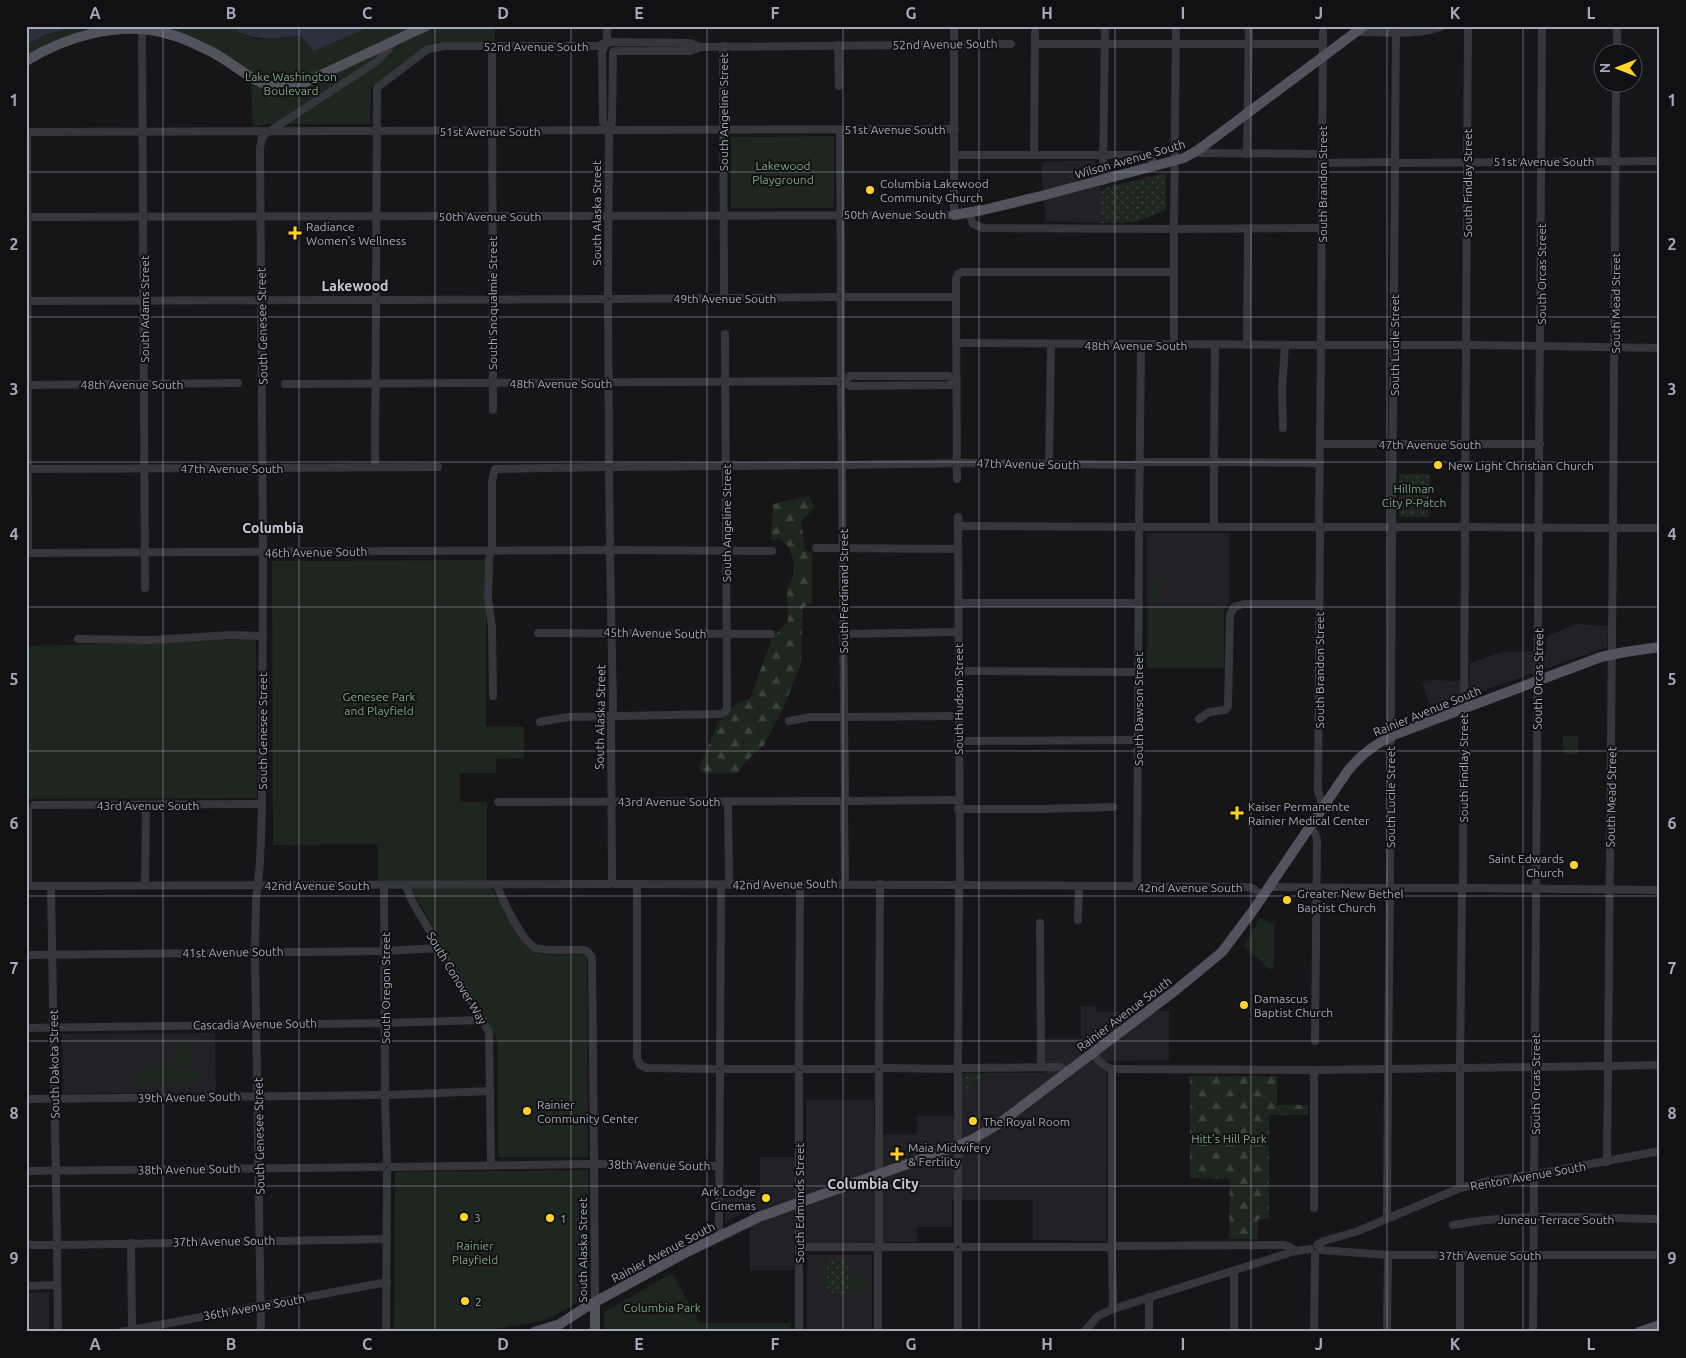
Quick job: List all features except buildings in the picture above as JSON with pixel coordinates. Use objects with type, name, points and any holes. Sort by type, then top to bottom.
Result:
[{"type":"main road","points":[[26,61],[44,51],[91,34],[142,29],[165,33],[197,45],[262,84],[277,88],[295,86],[306,82],[391,44],[426,26]]},
{"type":"main road","name":"Wilson Avenue South","points":[[954,215],[1103,181],[1175,161],[1194,153],[1360,29]]},
{"type":"main road","name":"Rainier Avenue South","points":[[534,1332],[560,1324],[719,1235],[759,1217],[958,1146],[997,1125],[1176,990],[1222,952],[1237,934],[1358,758],[1390,736],[1612,654],[1660,647]]},
{"type":"main road","name":"South Alaska Street","points":[[595,1303],[595,1332]]},
{"type":"main road","points":[[1639,1332],[1660,1325]]},
{"type":"street","name":"South Alaska Street","points":[[607,26],[607,42],[602,52],[604,122],[609,131]]},
{"type":"street","points":[[954,26],[954,215]]},
{"type":"street","points":[[1034,155],[1035,26]]},
{"type":"street","points":[[1103,181],[1105,26]]},
{"type":"street","points":[[1174,345],[1176,26]]},
{"type":"street","points":[[1247,154],[1250,26]]},
{"type":"street","name":"South Brandon Street","points":[[1322,808],[1318,790],[1323,26]]},
{"type":"street","points":[[1360,29],[1433,30],[1442,26]]},
{"type":"street","name":"South Findlay Street","points":[[1460,1188],[1468,26]]},
{"type":"street","name":"South Orcas Street","points":[[1533,1332],[1542,26]]},
{"type":"street","points":[[1617,26],[1617,42]]},
{"type":"street","name":"South Adams Street","points":[[142,29],[145,588]]},
{"type":"street","name":"South Lucile Street","points":[[1387,1219],[1396,29]]},
{"type":"street","name":"52nd Avenue South","points":[[376,132],[377,89],[382,83],[433,47],[598,46],[607,42],[690,43],[700,47]]},
{"type":"street","points":[[267,132],[376,62],[383,56],[391,44]]},
{"type":"street","name":"52nd Avenue South","points":[[615,51],[690,51],[700,47],[723,46],[1011,44]]},
{"type":"street","points":[[1035,44],[1323,44]]},
{"type":"street","points":[[838,45],[839,86]]},
{"type":"street","name":"South Snoqualmie Street","points":[[492,46],[492,383],[494,410]]},
{"type":"street","name":"South Angeline Street","points":[[723,46],[724,298]]},
{"type":"street","name":"South Alaska Street","points":[[612,883],[613,708],[608,216],[609,131],[612,122],[612,54],[615,51]]},
{"type":"street","name":"South Mead Street","points":[[1606,1162],[1616,92]]},
{"type":"street","name":"51st Avenue South","points":[[27,132],[954,129]]},
{"type":"street","name":"South Ferdinand Street","points":[[840,130],[845,884]]},
{"type":"street","points":[[27,132],[27,553]]},
{"type":"street","name":"South Genesee Street","points":[[262,1332],[255,952],[256,902],[262,834],[263,636],[259,153],[262,138],[267,132]]},
{"type":"street","points":[[376,132],[376,467]]},
{"type":"street","points":[[1194,153],[1322,154]]},
{"type":"street","points":[[954,155],[1147,156],[1156,166]]},
{"type":"street","name":"51st Avenue South","points":[[1322,163],[1660,161]]},
{"type":"street","points":[[969,213],[973,224],[983,228],[1322,228]]},
{"type":"street","name":"50th Avenue South","points":[[26,217],[954,215]]},
{"type":"street","points":[[1247,345],[1248,228]]},
{"type":"street","points":[[957,479],[956,279],[958,274],[962,272],[1174,272]]},
{"type":"street","name":"49th Avenue South","points":[[27,301],[956,297]]},
{"type":"street","name":"South Angeline Street","points":[[612,716],[721,714],[727,708],[725,334]]},
{"type":"street","name":"48th Avenue South","points":[[956,343],[1540,345],[1660,348]]},
{"type":"street","points":[[1049,464],[1051,344]]},
{"type":"street","name":"South Dawson Street","points":[[1137,886],[1141,345]]},
{"type":"street","points":[[1214,527],[1215,345]]},
{"type":"street","points":[[1283,428],[1282,388],[1285,345]]},
{"type":"street","name":"48th Avenue South","points":[[285,384],[725,383],[842,381],[850,376],[949,376],[956,381]]},
{"type":"street","name":"48th Avenue South","points":[[27,385],[238,383]]},
{"type":"street","name":"47th Avenue South","points":[[1320,444],[1540,444]]},
{"type":"street","name":"47th Avenue South","points":[[492,550],[492,481],[495,469],[1140,464],[1146,462],[1320,463]]},
{"type":"street","name":"47th Avenue South","points":[[27,469],[438,467]]},
{"type":"street","name":"South Hudson Street","points":[[958,1332],[960,885],[958,805],[958,522],[1139,527]]},
{"type":"street","points":[[1139,527],[1660,528]]},
{"type":"street","points":[[816,548],[958,549]]},
{"type":"street","points":[[492,550],[489,560],[488,599],[492,627],[493,696]]},
{"type":"street","name":"46th Avenue South","points":[[27,553],[492,550],[772,551]]},
{"type":"street","points":[[958,603],[1139,603]]},
{"type":"street","points":[[1199,719],[1210,712],[1225,710],[1229,702],[1230,615],[1234,607],[1244,604],[1319,604]]},
{"type":"street","points":[[843,634],[958,632]]},
{"type":"street","name":"45th Avenue South","points":[[538,633],[771,634]]},
{"type":"street","points":[[78,639],[151,640],[230,635],[263,636]]},
{"type":"street","points":[[958,672],[1138,672]]},
{"type":"street","points":[[540,722],[568,717],[612,716]]},
{"type":"street","points":[[788,721],[810,717],[958,716]]},
{"type":"street","points":[[958,741],[1138,740]]},
{"type":"street","points":[[719,1235],[720,1069],[728,801]]},
{"type":"street","name":"43rd Avenue South","points":[[498,802],[844,801],[1042,809],[1113,807]]},
{"type":"street","points":[[26,802],[31,802],[27,886]]},
{"type":"street","name":"43rd Avenue South","points":[[30,809],[262,804]]},
{"type":"street","points":[[145,885],[146,805]]},
{"type":"street","points":[[1310,826],[1317,840],[1315,1041]]},
{"type":"street","name":"42nd Avenue South","points":[[27,886],[384,886],[612,883],[1249,887],[1266,891],[1317,887],[1660,890]]},
{"type":"street","points":[[637,884],[637,1058],[640,1065],[647,1068],[720,1069],[1060,1067],[1068,1072]]},
{"type":"street","name":"South Edmunds Street","points":[[799,1332],[800,884]]},
{"type":"street","points":[[878,1332],[880,884]]},
{"type":"street","name":"South Conover Way","points":[[406,885],[412,902],[489,1032],[490,1165]]},
{"type":"street","name":"South Alaska Street","points":[[497,885],[524,937],[531,946],[536,948],[584,950],[590,954],[593,961],[595,1303]]},
{"type":"street","name":"South Dakota Street","points":[[52,886],[58,1332]]},
{"type":"street","name":"South Oregon Street","points":[[384,886],[387,1167],[386,1332]]},
{"type":"street","points":[[1078,920],[1079,886]]},
{"type":"street","points":[[1040,923],[1041,1067]]},
{"type":"street","name":"41st Avenue South","points":[[26,955],[385,951],[440,948]]},
{"type":"street","name":"Cascadia Avenue South","points":[[26,1028],[483,1020]]},
{"type":"street","points":[[1093,1053],[1098,1061],[1112,1069],[1315,1071],[1660,1065]]},
{"type":"street","points":[[1112,1069],[1113,1309]]},
{"type":"street","points":[[1314,1208],[1315,1071]]},
{"type":"street","name":"39th Avenue South","points":[[26,1099],[385,1095],[490,1091]]},
{"type":"street","name":"Renton Avenue South","points":[[1084,1332],[1098,1316],[1113,1309],[1295,1251],[1316,1250],[1460,1188],[1489,1181],[1606,1162],[1660,1151]]},
{"type":"street","name":"38th Avenue South","points":[[26,1171],[594,1164],[719,1166]]},
{"type":"street","name":"Juneau Terrace South","points":[[1453,1225],[1483,1220],[1534,1218],[1660,1219]]},
{"type":"street","name":"37th Avenue South","points":[[26,1245],[387,1239]]},
{"type":"street","points":[[131,1243],[132,1329]]},
{"type":"street","points":[[799,1246],[1112,1247],[1284,1245],[1295,1251]]},
{"type":"street","points":[[1314,1332],[1316,1250]]},
{"type":"street","name":"37th Avenue South","points":[[1316,1250],[1388,1255],[1660,1255]]},
{"type":"street","points":[[1387,1332],[1388,1255]]},
{"type":"street","points":[[1460,1255],[1460,1332]]},
{"type":"street","points":[[1234,1271],[1234,1332]]},
{"type":"street","name":"36th Avenue South","points":[[121,1332],[386,1282]]},
{"type":"street","points":[[26,1286],[56,1285]]},
{"type":"street","points":[[1149,1297],[1149,1332]]},
{"type":"shaded area","points":[[1095,160],[1101,192],[1101,223],[1046,221],[1042,162]]},
{"type":"shaded area","points":[[1147,533],[1229,533],[1229,602],[1224,610],[1224,668],[1147,668]]},
{"type":"shaded area","points":[[1576,624],[1608,626],[1607,647],[1431,709],[1422,682],[1428,680],[1470,681],[1470,663],[1502,652],[1546,651],[1547,636]]},
{"type":"shaded area","points":[[1081,1006],[1096,1006],[1096,1012],[1169,1011],[1169,1060],[1107,1061],[1106,1241],[1033,1240],[1033,1200],[952,1200],[952,1227],[917,1227],[917,1242],[794,1243],[794,1270],[750,1270],[749,1210],[725,1222],[725,1192],[760,1192],[760,1157],[806,1157],[806,1100],[874,1100],[874,1134],[917,1134],[917,1116],[961,1116],[961,1073],[1044,1073],[1044,1038],[1081,1038]]},
{"type":"shaded area","points":[[215,1033],[216,1092],[63,1094],[62,1034]]},
{"type":"shaded area","points":[[807,1255],[872,1255],[872,1332],[807,1332]]},
{"type":"shaded area","points":[[49,1292],[49,1332],[26,1332],[26,1293]]},
{"type":"green space","name":"Lake Washington Boulevard","points":[[77,26],[231,26],[239,33],[256,39],[301,36],[370,26],[495,26],[495,42],[434,42],[394,69],[371,88],[370,124],[267,124],[253,127],[250,74],[210,48],[120,27],[26,58],[26,45],[44,36]]},
{"type":"green space","name":"Lakewood Playground","points":[[834,136],[834,208],[731,208],[731,137]]},
{"type":"green space","points":[[1166,173],[1166,210],[1136,222],[1101,223],[1101,192],[1104,188]]},
{"type":"green space","name":"Hillman City P-Patch","points":[[1399,474],[1430,474],[1429,517],[1399,517]]},
{"type":"green space","points":[[809,496],[815,508],[801,521],[805,549],[812,554],[812,602],[803,607],[801,664],[782,711],[764,745],[744,763],[738,773],[706,774],[699,768],[718,723],[736,704],[750,698],[772,639],[788,620],[787,588],[793,576],[794,562],[788,546],[780,539],[771,540],[773,504]]},
{"type":"green space","name":"Genesee Park and Playfield","points":[[486,560],[486,726],[524,727],[524,758],[496,759],[496,773],[460,773],[460,802],[487,802],[487,881],[526,947],[542,954],[587,955],[588,1157],[498,1157],[497,1040],[407,881],[378,881],[378,844],[273,845],[272,561]]},
{"type":"green space","points":[[1152,580],[1162,580],[1162,601],[1152,605]]},
{"type":"green space","points":[[1149,607],[1221,607],[1221,668],[1148,668]]},
{"type":"green space","points":[[256,639],[257,798],[26,799],[26,646]]},
{"type":"green space","points":[[1563,736],[1578,736],[1578,754],[1566,754],[1563,751]]},
{"type":"green space","points":[[1260,918],[1274,924],[1274,966],[1270,970],[1244,946]]},
{"type":"green space","points":[[175,1041],[189,1041],[190,1067],[176,1068],[184,1073],[191,1073],[197,1070],[201,1074],[205,1074],[201,1078],[189,1083],[156,1084],[137,1088],[138,1072],[147,1064],[151,1062],[151,1069],[154,1073],[159,1064],[169,1064],[173,1068],[175,1067]]},
{"type":"green space","points":[[968,1074],[986,1074],[986,1079],[971,1081],[968,1096],[965,1100],[965,1077]]},
{"type":"green space","name":"Hitt's Hill Park","points":[[1190,1076],[1277,1076],[1277,1105],[1308,1105],[1308,1115],[1269,1115],[1269,1219],[1258,1219],[1258,1239],[1229,1239],[1230,1179],[1190,1178]]},
{"type":"green space","name":"Rainier Playfield","points":[[588,1170],[588,1296],[554,1316],[540,1321],[480,1332],[394,1332],[395,1172]]},
{"type":"green space","points":[[827,1258],[848,1258],[848,1294],[827,1293]]},
{"type":"green space","name":"Columbia Park","points":[[672,1273],[700,1323],[791,1323],[791,1332],[604,1332],[604,1312]]},
{"type":"green space","points":[[856,1274],[863,1277],[867,1286],[867,1289],[857,1294],[850,1289],[849,1283]]},
{"type":"water","points":[[26,26],[77,26],[45,35],[26,45]]},
{"type":"water","points":[[231,26],[372,26],[314,51],[301,36],[255,37],[238,32]]},
{"type":"place","name":"Columbia Lakewood Community Church","points":[[870,190]]},
{"type":"place","name":"Radiance Women's Wellness","points":[[295,233]]},
{"type":"place","name":"New Light Christian Church","points":[[1438,465]]},
{"type":"place","name":"Kaiser Permanente Rainier Medical Center","points":[[1237,813]]},
{"type":"place","name":"Saint Edwards Church","points":[[1574,865]]},
{"type":"place","name":"Greater New Bethel Baptist Church","points":[[1287,900]]},
{"type":"place","name":"Damascus Baptist Church","points":[[1244,1005]]},
{"type":"place","name":"Rainier Community Center","points":[[527,1111]]},
{"type":"place","name":"The Royal Room","points":[[973,1121]]},
{"type":"place","name":"Maia Midwifery & Fertility","points":[[897,1154]]},
{"type":"place","name":"Ark Lodge Cinemas","points":[[766,1198]]},
{"type":"place","name":"3","points":[[464,1217]]},
{"type":"place","name":"1","points":[[550,1218]]},
{"type":"place","name":"2","points":[[465,1301]]},
{"type":"district","name":"Lakewood","points":[[355,286]]},
{"type":"district","name":"Columbia","points":[[273,528]]},
{"type":"district","name":"Columbia City","points":[[873,1184]]}]
